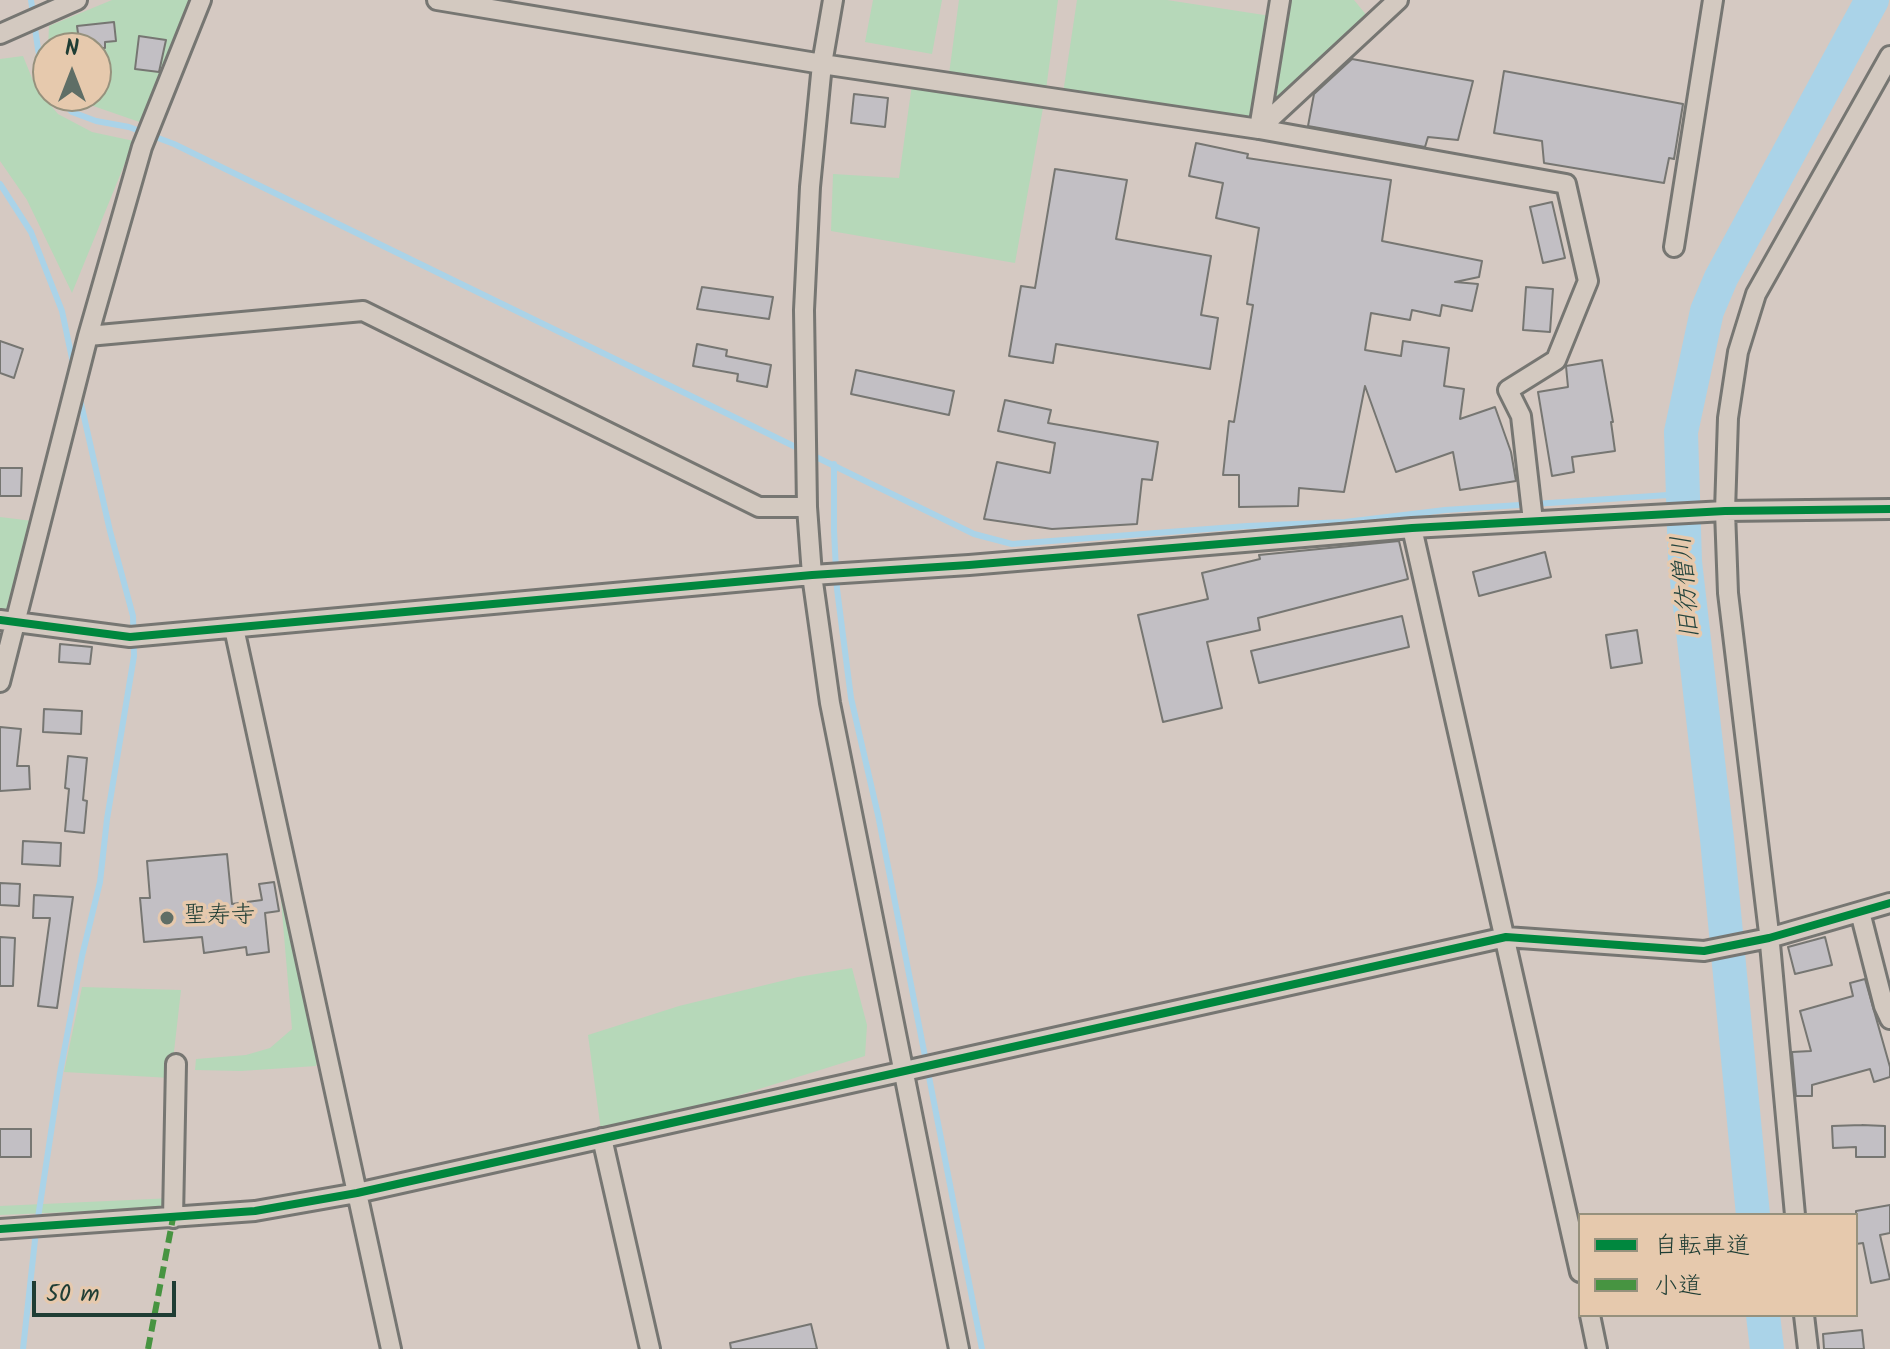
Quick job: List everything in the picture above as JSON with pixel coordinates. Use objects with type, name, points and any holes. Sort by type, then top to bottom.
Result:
[{"type":"street","points":[[0,34],[77,0]]},
{"type":"street","points":[[0,682],[8,621],[142,147],[201,0]]},
{"type":"street","points":[[833,0],[822,64],[810,187],[804,310],[807,507],[812,575],[830,703],[959,1349]]},
{"type":"street","points":[[1259,129],[1280,0]]},
{"type":"street","points":[[1259,129],[1398,0]]},
{"type":"street","points":[[1674,247],[1713,0]]},
{"type":"street","points":[[448,1],[822,64],[1259,129],[1566,184],[1588,281],[1556,360],[1508,390],[1521,416],[1533,521]]},
{"type":"street","points":[[1795,1213],[1769,938],[1728,593],[1725,511],[1732,391],[1738,352],[1756,294],[1890,56]]},
{"type":"street","points":[[88,336],[363,311],[759,507],[807,507]]},
{"type":"street","points":[[8,621],[130,637],[812,575],[1412,528],[1725,511],[1890,509]]},
{"type":"street","points":[[1412,528],[1578,1263]]},
{"type":"street","points":[[234,628],[391,1349]]},
{"type":"street","points":[[0,1229],[255,1211],[357,1193],[1506,937],[1704,951],[1769,938],[1890,903]]},
{"type":"street","points":[[1860,912],[1890,1019]]},
{"type":"street","points":[[173,1218],[176,1064]]},
{"type":"street","points":[[602,1138],[650,1349]]},
{"type":"street","points":[[1590,1317],[1597,1349]]},
{"type":"street","points":[[1804,1317],[1808,1349]]},
{"type":"green space","points":[[112,0],[193,0],[151,126],[111,112],[112,32],[49,32],[49,26]]},
{"type":"green space","points":[[873,0],[942,0],[932,54],[865,42]]},
{"type":"green space","points":[[959,0],[1058,0],[1045,97],[1015,263],[831,231],[833,174],[899,178],[913,77],[1032,94],[949,74]]},
{"type":"green space","points":[[1077,0],[1167,0],[1277,17],[1259,129],[1062,100]]},
{"type":"green space","points":[[1281,0],[1354,0],[1373,23],[1267,122]]},
{"type":"green space","points":[[23,56],[32,78],[32,112],[56,112],[92,132],[134,141],[72,293],[27,200],[0,161],[0,59]]},
{"type":"green space","points":[[0,517],[41,522],[17,616],[0,614]]},
{"type":"green space","points":[[279,877],[320,1054],[316,1066],[241,1071],[195,1070],[196,1059],[246,1055],[270,1048],[292,1029]]},
{"type":"green space","points":[[852,968],[867,1025],[865,1056],[602,1138],[588,1035],[679,1006],[798,977]]},
{"type":"green space","points":[[82,987],[181,990],[171,1078],[64,1072]]},
{"type":"green space","points":[[173,1198],[166,1208],[0,1215],[0,1206]]},
{"type":"building","points":[[114,22],[116,41],[112,41],[112,32],[78,32],[77,26]]},
{"type":"building","points":[[139,36],[166,40],[159,72],[135,69]]},
{"type":"building","points":[[1352,59],[1473,81],[1458,140],[1428,137],[1425,147],[1308,126],[1314,94]]},
{"type":"building","points":[[1504,71],[1683,104],[1674,159],[1669,158],[1664,183],[1544,163],[1542,141],[1494,133]]},
{"type":"building","points":[[854,94],[888,98],[885,127],[851,123]]},
{"type":"building","points":[[1196,143],[1248,154],[1247,158],[1391,180],[1382,241],[1482,261],[1479,277],[1455,282],[1478,284],[1472,311],[1442,305],[1440,316],[1412,310],[1410,320],[1371,313],[1365,350],[1401,356],[1403,341],[1449,348],[1444,386],[1464,389],[1460,419],[1495,407],[1511,452],[1516,481],[1460,490],[1453,452],[1396,472],[1365,386],[1344,492],[1299,488],[1298,506],[1239,507],[1239,475],[1223,475],[1229,421],[1234,422],[1253,305],[1247,304],[1259,228],[1216,218],[1223,183],[1189,176]]},
{"type":"building","points":[[1055,169],[1127,180],[1116,239],[1211,256],[1201,315],[1218,318],[1210,369],[1056,344],[1053,363],[1009,356],[1021,286],[1035,288]]},
{"type":"building","points":[[1552,202],[1565,258],[1543,263],[1530,207]]},
{"type":"building","points":[[702,287],[773,297],[769,319],[697,309]]},
{"type":"building","points":[[1526,287],[1553,289],[1550,332],[1523,330]]},
{"type":"building","points":[[0,341],[23,349],[14,378],[0,373]]},
{"type":"building","points":[[697,344],[727,350],[726,356],[771,365],[767,387],[737,381],[738,374],[693,366]]},
{"type":"building","points":[[1602,360],[1615,451],[1572,457],[1574,472],[1552,476],[1538,392],[1568,387],[1566,366]]},
{"type":"building","points":[[856,370],[954,391],[949,415],[851,394]]},
{"type":"building","points":[[1005,400],[1051,410],[1048,423],[1158,442],[1152,480],[1142,479],[1137,524],[1052,529],[984,519],[997,462],[1050,473],[1055,443],[998,431]]},
{"type":"building","points":[[0,468],[22,468],[21,496],[0,496]]},
{"type":"building","points":[[1399,541],[1408,579],[1258,618],[1260,630],[1207,642],[1222,708],[1163,722],[1138,615],[1208,599],[1202,573],[1260,559],[1259,555]]},
{"type":"building","points":[[1545,552],[1551,577],[1479,596],[1473,572]]},
{"type":"building","points":[[1402,616],[1409,647],[1259,683],[1251,651]]},
{"type":"building","points":[[1637,630],[1642,663],[1611,668],[1606,635]]},
{"type":"building","points":[[60,644],[92,647],[90,664],[59,662]]},
{"type":"building","points":[[44,709],[82,711],[81,734],[43,732]]},
{"type":"building","points":[[0,727],[21,729],[17,766],[29,766],[30,789],[0,791]]},
{"type":"building","points":[[68,756],[87,758],[84,833],[65,831]]},
{"type":"building","points":[[23,841],[61,843],[60,866],[22,864]]},
{"type":"building","points":[[227,854],[232,904],[262,900],[259,884],[274,882],[279,911],[265,913],[269,952],[247,955],[246,947],[204,953],[202,937],[144,942],[140,898],[150,898],[147,861]]},
{"type":"building","points":[[0,883],[20,884],[19,906],[0,905]]},
{"type":"building","points":[[34,895],[73,897],[57,1008],[38,1006],[50,918],[33,918]]},
{"type":"building","points":[[0,937],[15,938],[13,986],[0,986]]},
{"type":"building","points":[[1825,937],[1832,965],[1795,974],[1788,947]]},
{"type":"building","points":[[1865,979],[1890,1067],[1890,1077],[1874,1082],[1870,1069],[1812,1085],[1812,1096],[1796,1096],[1792,1052],[1811,1051],[1800,1011],[1853,996],[1850,983]]},
{"type":"building","points":[[1832,1126],[1885,1126],[1885,1157],[1856,1157],[1856,1147],[1833,1148]]},
{"type":"building","points":[[0,1129],[31,1129],[31,1157],[0,1157]]},
{"type":"building","points":[[1890,1205],[1890,1233],[1880,1235],[1890,1279],[1871,1283],[1863,1243],[1858,1244],[1856,1211]]},
{"type":"building","points":[[811,1324],[817,1349],[731,1349],[730,1343]]},
{"type":"building","points":[[1862,1330],[1864,1349],[1824,1349],[1823,1334]]},
{"type":"waterway","points":[[31,0],[36,32]]},
{"type":"waterway","name":"旧彷僧川","points":[[1753,1213],[1717,839],[1685,562],[1681,432],[1707,311],[1721,278],[1872,0]]},
{"type":"waterway","points":[[72,112],[96,121],[129,127],[174,144],[974,534],[1012,544],[1247,526],[1345,522],[1445,510],[1683,494]]},
{"type":"waterway","points":[[0,184],[31,232],[62,311],[74,368]]},
{"type":"waterway","points":[[23,1349],[36,1231],[60,1073],[82,956],[100,882],[107,819],[134,656],[133,616],[79,395]]},
{"type":"waterway","points":[[834,464],[837,589],[851,698],[878,815],[982,1349]]},
{"type":"waterway","name":"旧彷僧川","points":[[1763,1317],[1767,1349]]},
{"type":"marked path","points":[[148,1349],[173,1218]]},
{"type":"cycle path","points":[[0,620],[130,637],[812,575],[1412,528],[1725,511],[1890,509]]},
{"type":"cycle path","points":[[0,1229],[255,1211],[357,1193],[1506,937],[1704,951],[1769,938],[1890,903]]},
{"type":"place","name":"聖寿寺","points":[[167,918]]}]
